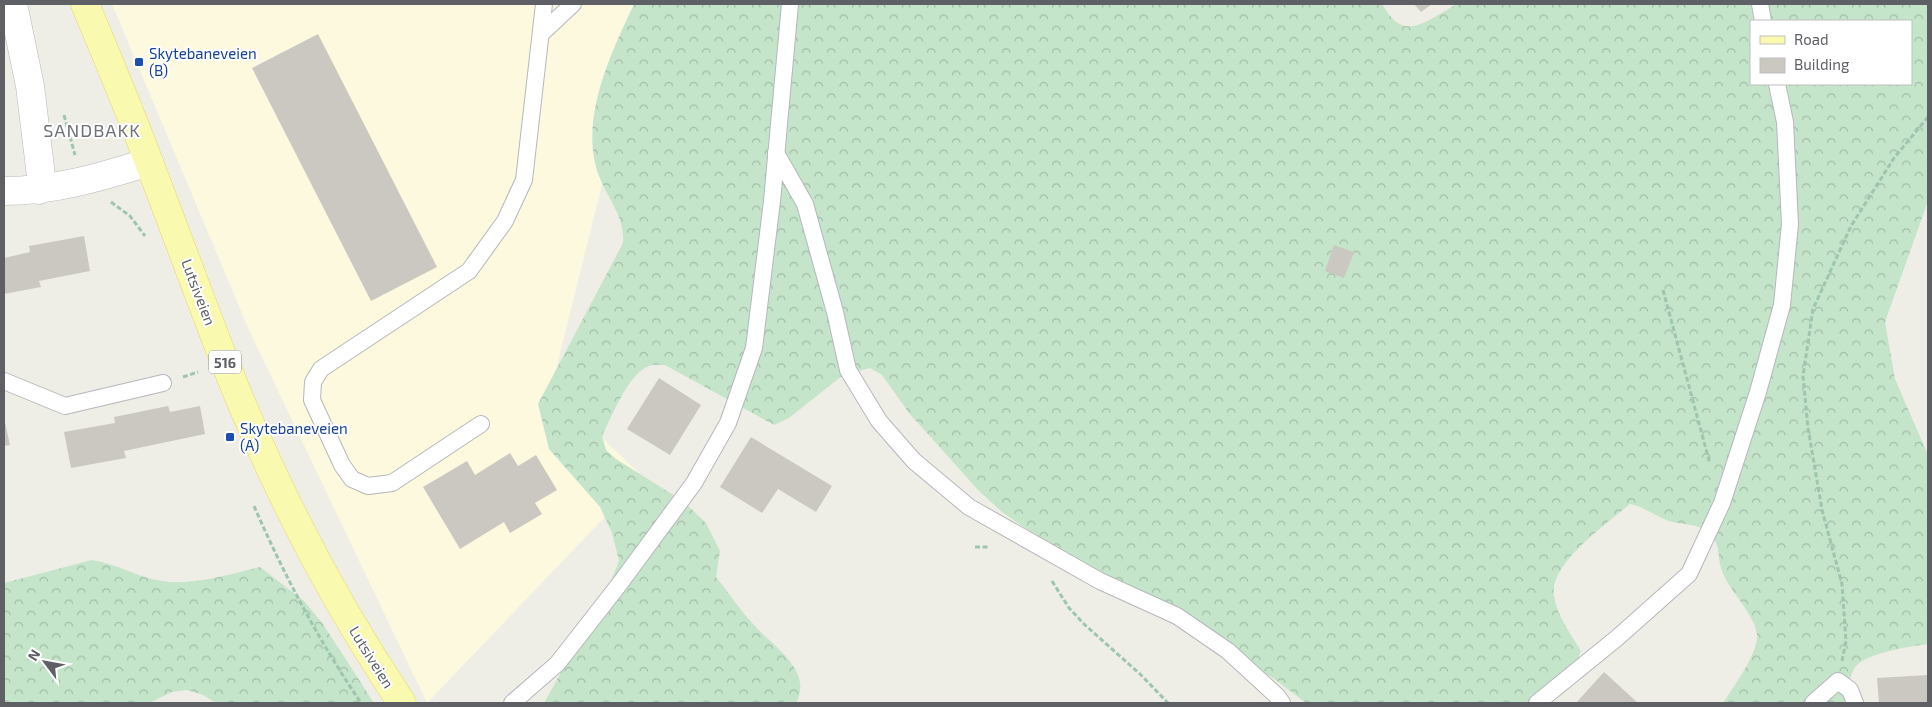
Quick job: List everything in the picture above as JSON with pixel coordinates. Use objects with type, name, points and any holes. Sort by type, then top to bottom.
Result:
[{"type":"main road","name":"Lutsiveien","points":[[85,4],[149,162],[225,362],[286,500],[318,565],[365,649],[402,703]]},
{"type":"street","points":[[13,4],[30,86],[41,176],[39,190]]},
{"type":"street","points":[[4,191],[39,190],[80,182],[149,162]]},
{"type":"lane","points":[[481,424],[392,482],[368,486],[352,479],[342,465],[312,400],[313,382],[321,369],[469,271],[505,221],[524,180],[544,4]]},
{"type":"lane","points":[[542,33],[573,4]]},
{"type":"lane","points":[[512,703],[557,664],[618,586],[694,483],[728,423],[754,348],[776,153],[790,4]]},
{"type":"lane","points":[[1760,4],[1763,20]]},
{"type":"lane","points":[[1536,703],[1617,638],[1689,574],[1722,503],[1758,392],[1782,305],[1790,224],[1785,122],[1777,85]]},
{"type":"lane","points":[[776,153],[806,204],[836,312],[848,370],[879,421],[914,462],[969,507],[1100,581],[1177,616],[1228,652],[1277,696],[1282,703]]},
{"type":"lane","points":[[4,382],[65,406],[163,382]]},
{"type":"lane","points":[[1813,703],[1838,681],[1850,690],[1855,703]]},
{"type":"path","points":[[1838,681],[1846,641],[1842,584],[1822,510],[1808,428],[1803,376],[1813,309],[1851,226],[1894,158],[1928,117]]},
{"type":"path","points":[[1664,290],[1706,452],[1722,503]]},
{"type":"path","points":[[163,382],[225,362]]},
{"type":"path","points":[[975,547],[987,546],[994,550]]},
{"type":"path","points":[[1044,577],[1052,581],[1070,608],[1085,625],[1141,675],[1168,703]]},
{"type":"shaded area","points":[[112,4],[647,4],[551,389],[643,477],[427,703],[249,330]]},
{"type":"green space","points":[[634,4],[1382,4],[1398,23],[1410,26],[1424,22],[1456,4],[1928,4],[1928,201],[1885,322],[1895,379],[1928,455],[1928,644],[1912,646],[1870,657],[1857,665],[1852,673],[1849,688],[1850,703],[1723,703],[1754,651],[1757,635],[1752,619],[1725,579],[1720,566],[1715,541],[1709,533],[1695,526],[1669,521],[1630,504],[1582,545],[1560,571],[1555,584],[1554,596],[1558,611],[1581,651],[1575,665],[1534,703],[1306,703],[1273,678],[1132,602],[1002,512],[978,490],[909,413],[882,375],[870,368],[843,375],[789,418],[774,425],[665,365],[655,365],[641,370],[621,397],[602,436],[606,450],[616,459],[683,501],[706,523],[720,551],[716,577],[749,619],[789,659],[800,680],[800,691],[796,703],[544,703],[608,588],[619,561],[612,533],[600,507],[549,449],[538,404],[623,243],[619,216],[599,176],[594,155],[592,133],[600,88],[616,44]]},
{"type":"green space","points":[[92,560],[110,564],[153,579],[174,582],[199,581],[260,567],[304,601],[323,624],[374,703],[216,703],[203,695],[187,690],[172,692],[149,703],[4,703],[4,583]]},
{"type":"building","points":[[1414,4],[1432,4],[1421,12]]},
{"type":"building","points":[[318,34],[437,267],[371,301],[252,68]]},
{"type":"building","points":[[84,236],[90,271],[39,281],[41,287],[4,294],[4,258],[30,252],[29,246]]},
{"type":"building","points":[[1334,245],[1354,252],[1344,278],[1325,271]]},
{"type":"building","points":[[659,378],[701,405],[670,455],[627,429]]},
{"type":"building","points":[[168,406],[170,412],[200,406],[205,434],[124,451],[126,458],[71,468],[64,432],[115,423],[114,417]]},
{"type":"building","points":[[4,418],[10,445],[4,446]]},
{"type":"building","points":[[751,437],[832,486],[816,512],[778,489],[762,513],[720,487]]},
{"type":"building","points":[[510,453],[518,466],[536,455],[557,490],[535,503],[542,514],[510,533],[504,522],[460,549],[423,487],[467,461],[475,475]]},
{"type":"building","points":[[1604,672],[1638,703],[1576,703]]},
{"type":"building","points":[[1928,675],[1928,703],[1879,703],[1877,678]]},
{"type":"place","name":"Skytebaneveien (B)","points":[[139,62]]},
{"type":"place","name":"Skytebaneveien (A)","points":[[230,437]]},
{"type":"district","name":"SANDBAKK","points":[[92,130]]}]
